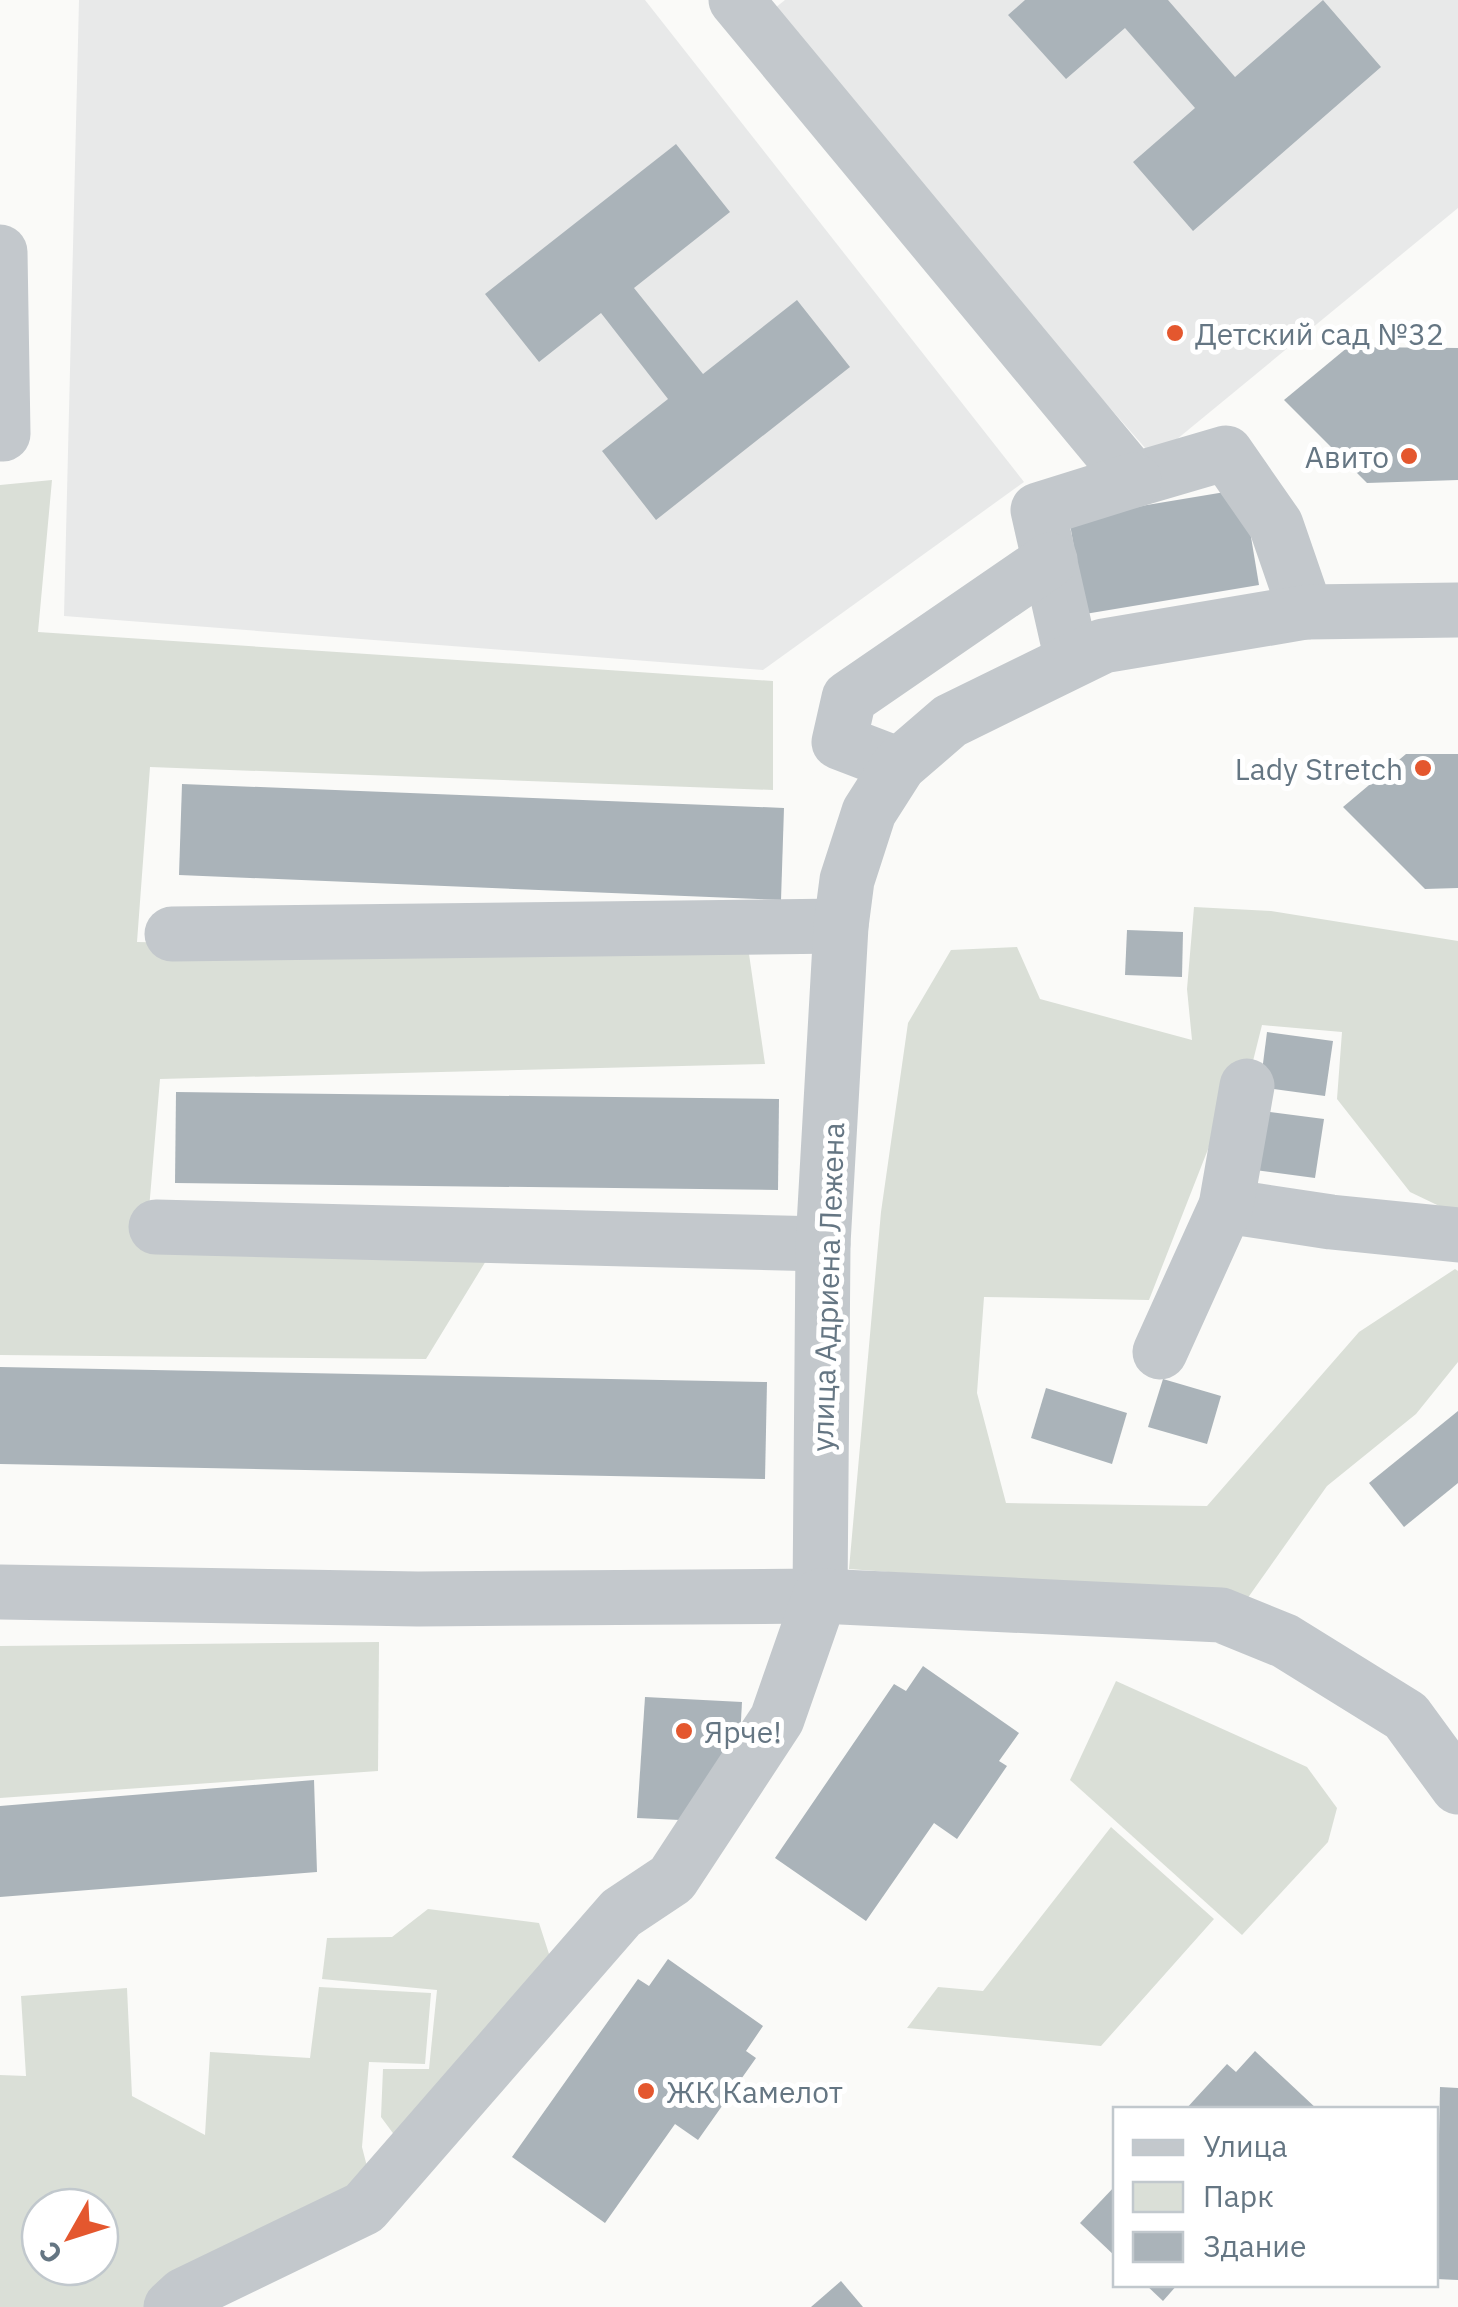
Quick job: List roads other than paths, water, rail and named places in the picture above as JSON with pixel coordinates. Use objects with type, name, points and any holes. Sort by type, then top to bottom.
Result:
[{"type":"street","points":[[736,0],[1134,480]]},
{"type":"street","points":[[0,252],[0,434]]},
{"type":"street","points":[[1072,660],[1038,510],[1226,453],[1276,525],[1306,612]]},
{"type":"street","points":[[900,765],[839,742],[849,698],[1050,560]]},
{"type":"street","name":"улица Адриена Лежена","points":[[171,2307],[184,2295],[364,2208],[621,1913],[672,1879],[777,1719],[820,1596],[823,1244],[841,926],[847,880],[869,812],[900,765],[950,721],[1103,646],[1306,612],[1458,610]]},
{"type":"street","points":[[172,934],[841,926]]},
{"type":"street","points":[[1160,1352],[1226,1206],[1247,1086]]},
{"type":"street","points":[[1226,1206],[1458,1235]]},
{"type":"street","points":[[156,1227],[823,1244]]},
{"type":"street","points":[[0,1592],[418,1599],[820,1596],[1221,1616],[1285,1641],[1406,1716],[1458,1787]]},
{"type":"place","name":"Детский сад №32","points":[[1175,333]]},
{"type":"place","name":"Авито","points":[[1409,456]]},
{"type":"place","name":"Lady Stretch","points":[[1423,768]]},
{"type":"place","name":"Ярче!","points":[[684,1731]]},
{"type":"place","name":"ЖК Камелот","points":[[646,2091]]}]
